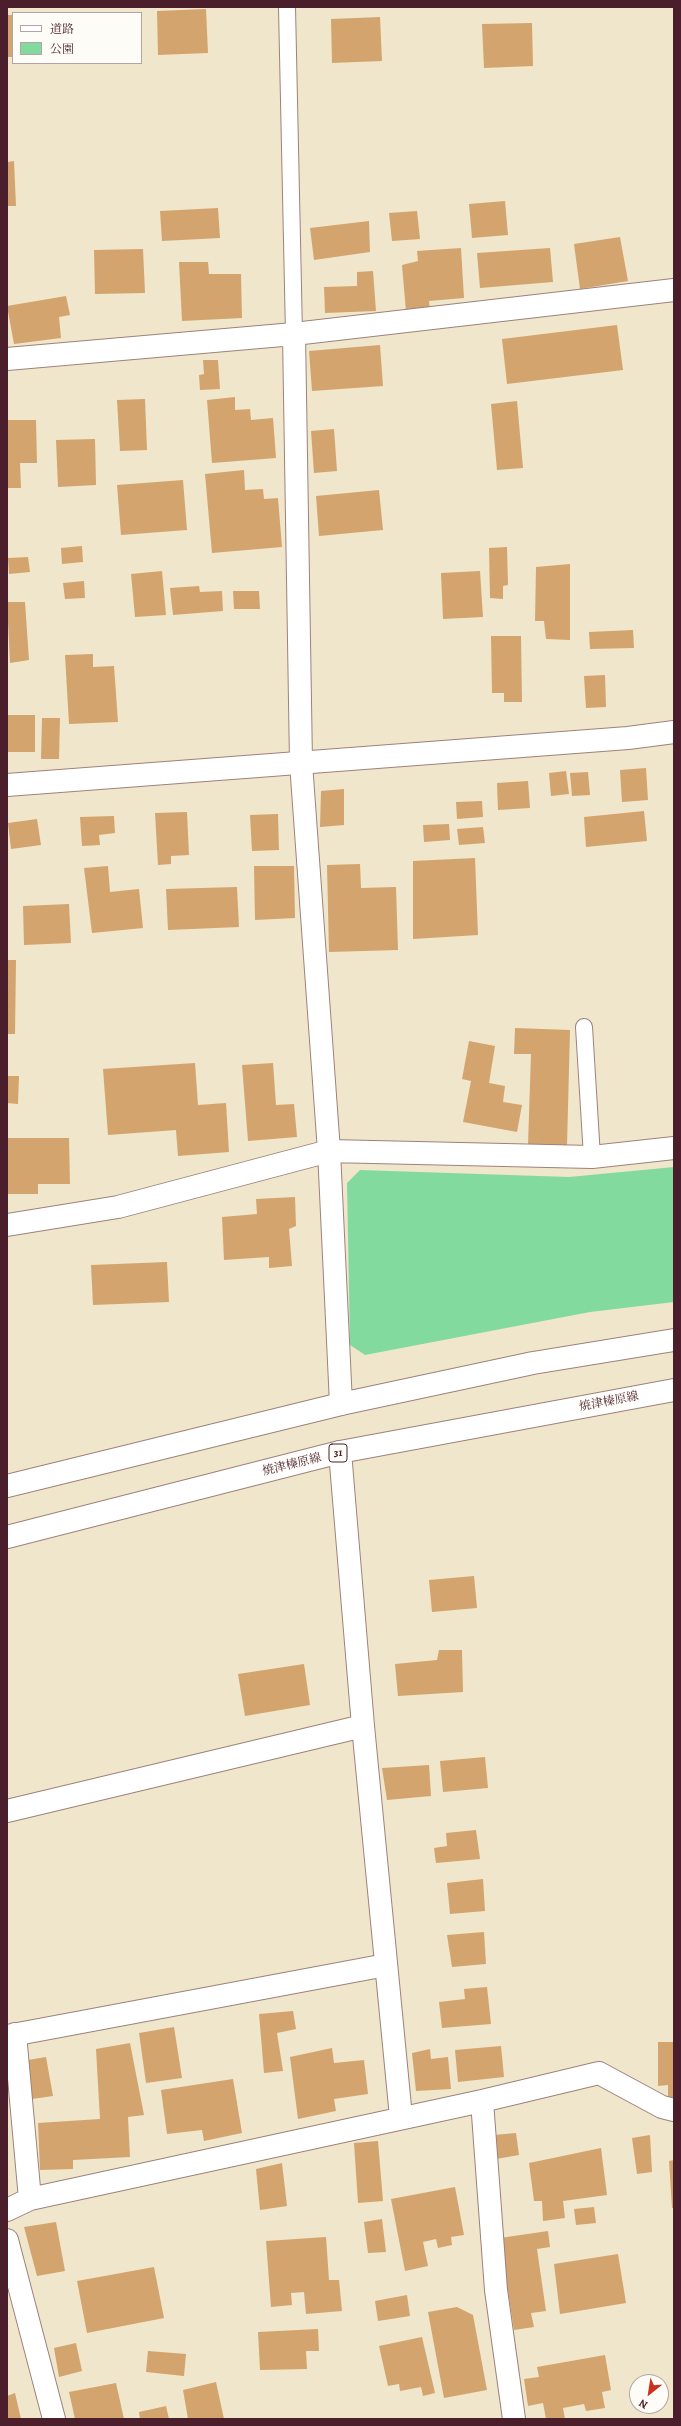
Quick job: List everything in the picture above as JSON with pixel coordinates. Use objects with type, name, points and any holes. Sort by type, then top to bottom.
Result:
[{"type":"street","points":[[7,359],[294,334],[674,290]]},
{"type":"street","points":[[294,334],[301,763],[329,1151],[341,1404]]},
{"type":"street","points":[[7,785],[628,738],[674,732]]},
{"type":"street","points":[[7,1225],[118,1207],[329,1151],[592,1157],[674,1148]]},
{"type":"street","points":[[7,1486],[341,1404],[534,1363],[674,1340]]},
{"type":"street","name":"焼津榛原線","points":[[7,1537],[340,1452],[674,1390]]},
{"type":"street","points":[[340,1452],[363,1726],[401,2117]]},
{"type":"street","points":[[7,1810],[363,1726]]},
{"type":"street","points":[[30,2199],[11,2035],[386,1966]]},
{"type":"street","points":[[7,2210],[30,2199],[401,2117],[482,2101],[599,2073],[662,2107],[674,2110]]},
{"type":"street","points":[[482,2101],[496,2290],[514,2419]]},
{"type":"street","points":[[7,2240],[54,2419]]},
{"type":"lane","points":[[287,7],[294,334]]},
{"type":"lane","points":[[584,1027],[592,1157]]},
{"type":"green space","points":[[674,1167],[674,1302],[590,1312],[365,1355],[350,1345],[347,1183],[360,1170],[569,1177]]},
{"type":"building","points":[[206,9],[208,53],[158,55],[157,11]]},
{"type":"building","points":[[7,15],[12,15],[12,57],[7,57]]},
{"type":"building","points":[[380,17],[382,61],[332,63],[331,19]]},
{"type":"building","points":[[532,23],[533,66],[484,68],[482,24]]},
{"type":"building","points":[[14,161],[16,206],[7,206],[7,162]]},
{"type":"building","points":[[505,201],[508,235],[472,238],[469,204]]},
{"type":"building","points":[[218,208],[220,238],[162,241],[160,211]]},
{"type":"building","points":[[417,211],[420,239],[392,241],[389,213]]},
{"type":"building","points":[[369,221],[370,252],[314,260],[310,228]]},
{"type":"building","points":[[620,237],[628,281],[580,289],[574,244]]},
{"type":"building","points":[[461,248],[464,298],[429,301],[430,310],[406,312],[402,265],[418,261],[417,251]]},
{"type":"building","points":[[550,248],[553,282],[480,288],[477,253]]},
{"type":"building","points":[[143,249],[145,293],[95,294],[94,250]]},
{"type":"building","points":[[179,262],[208,262],[209,274],[241,274],[242,318],[182,321]]},
{"type":"building","points":[[373,271],[376,311],[325,313],[324,287],[357,286],[357,272]]},
{"type":"building","points":[[66,296],[70,315],[59,317],[61,338],[14,344],[7,306]]},
{"type":"building","points":[[617,325],[623,370],[507,384],[502,339]]},
{"type":"building","points":[[380,345],[383,386],[312,391],[309,351]]},
{"type":"building","points":[[203,360],[218,360],[220,389],[200,390],[199,375],[204,374]]},
{"type":"building","points":[[235,397],[235,410],[250,409],[251,420],[273,418],[276,458],[212,463],[207,400]]},
{"type":"building","points":[[145,399],[147,450],[120,451],[117,400]]},
{"type":"building","points":[[517,401],[523,468],[497,470],[491,404]]},
{"type":"building","points":[[7,420],[36,420],[37,463],[20,463],[21,488],[7,488]]},
{"type":"building","points":[[334,429],[337,471],[314,473],[311,431]]},
{"type":"building","points":[[95,439],[96,485],[58,487],[56,440]]},
{"type":"building","points":[[244,470],[245,490],[263,489],[264,499],[278,498],[282,547],[212,553],[205,474]]},
{"type":"building","points":[[183,480],[187,530],[121,535],[117,485]]},
{"type":"building","points":[[379,490],[383,530],[319,536],[316,496]]},
{"type":"building","points":[[82,546],[83,562],[62,564],[61,548]]},
{"type":"building","points":[[507,547],[508,585],[503,586],[503,599],[490,598],[489,548]]},
{"type":"building","points":[[28,557],[30,572],[9,574],[8,558]]},
{"type":"building","points":[[570,564],[570,640],[546,639],[544,621],[535,621],[536,567]]},
{"type":"building","points":[[162,571],[166,615],[135,617],[131,574]]},
{"type":"building","points":[[480,571],[483,617],[443,619],[441,573]]},
{"type":"building","points":[[84,581],[85,598],[65,599],[63,583]]},
{"type":"building","points":[[199,586],[200,592],[222,591],[223,611],[173,615],[170,588]]},
{"type":"building","points":[[233,591],[259,591],[260,609],[234,609]]},
{"type":"building","points":[[7,602],[25,602],[29,660],[10,663]]},
{"type":"building","points":[[633,630],[634,648],[590,649],[589,632]]},
{"type":"building","points":[[491,636],[521,636],[522,702],[504,702],[504,693],[492,693]]},
{"type":"building","points":[[93,654],[93,667],[114,666],[118,722],[69,724],[65,655]]},
{"type":"building","points":[[605,675],[606,707],[586,708],[584,676]]},
{"type":"building","points":[[7,715],[35,715],[35,752],[7,752]]},
{"type":"building","points":[[42,718],[60,718],[59,759],[41,759]]},
{"type":"building","points":[[646,768],[648,800],[622,802],[620,770]]},
{"type":"building","points":[[566,771],[569,794],[551,796],[549,773]]},
{"type":"building","points":[[588,772],[590,795],[572,796],[570,773]]},
{"type":"building","points":[[528,781],[530,808],[498,810],[497,783]]},
{"type":"building","points":[[344,789],[344,825],[320,827],[321,791]]},
{"type":"building","points":[[482,801],[483,817],[457,819],[456,802]]},
{"type":"building","points":[[644,811],[647,841],[586,847],[584,817]]},
{"type":"building","points":[[187,812],[189,855],[171,856],[171,864],[158,865],[155,813]]},
{"type":"building","points":[[278,814],[279,850],[252,851],[250,815]]},
{"type":"building","points":[[114,816],[115,833],[99,835],[100,845],[82,846],[80,817]]},
{"type":"building","points":[[37,819],[41,845],[11,849],[8,823]]},
{"type":"building","points":[[449,824],[450,840],[424,842],[423,825]]},
{"type":"building","points":[[483,827],[485,843],[459,845],[457,829]]},
{"type":"building","points":[[475,858],[478,935],[413,939],[413,861]]},
{"type":"building","points":[[360,864],[361,888],[396,887],[398,950],[329,952],[327,865]]},
{"type":"building","points":[[108,866],[110,892],[139,889],[143,928],[92,933],[84,868]]},
{"type":"building","points":[[254,866],[294,866],[295,918],[255,920]]},
{"type":"building","points":[[237,887],[239,927],[168,930],[166,889]]},
{"type":"building","points":[[69,904],[71,943],[24,945],[23,906]]},
{"type":"building","points":[[7,960],[16,960],[15,1034],[7,1034]]},
{"type":"building","points":[[515,1028],[570,1030],[567,1146],[528,1145],[531,1054],[514,1054]]},
{"type":"building","points":[[469,1041],[495,1046],[489,1083],[505,1086],[503,1102],[522,1105],[517,1132],[463,1122],[471,1081],[462,1079]]},
{"type":"building","points":[[195,1063],[198,1105],[226,1103],[229,1152],[178,1156],[176,1130],[108,1135],[103,1069]]},
{"type":"building","points":[[273,1063],[276,1105],[294,1104],[297,1137],[248,1141],[242,1065]]},
{"type":"building","points":[[7,1076],[19,1076],[18,1104],[7,1103]]},
{"type":"building","points":[[7,1138],[69,1138],[70,1184],[38,1184],[38,1194],[7,1194]]},
{"type":"building","points":[[295,1197],[296,1226],[289,1229],[292,1266],[269,1268],[269,1257],[224,1260],[222,1217],[257,1214],[256,1199]]},
{"type":"building","points":[[167,1262],[169,1302],[93,1305],[91,1265]]},
{"type":"building","points":[[474,1576],[477,1608],[432,1612],[429,1580]]},
{"type":"building","points":[[439,1650],[462,1650],[463,1692],[398,1696],[395,1664],[437,1660]]},
{"type":"building","points":[[304,1664],[310,1705],[245,1716],[238,1674]]},
{"type":"building","points":[[485,1757],[488,1788],[443,1792],[440,1761]]},
{"type":"building","points":[[429,1765],[431,1796],[387,1800],[382,1768]]},
{"type":"building","points":[[476,1830],[480,1859],[436,1863],[434,1848],[447,1846],[446,1833]]},
{"type":"building","points":[[483,1879],[485,1911],[450,1914],[447,1883]]},
{"type":"building","points":[[484,1932],[486,1964],[452,1967],[447,1935]]},
{"type":"building","points":[[487,1987],[491,2024],[442,2028],[439,2002],[465,1999],[464,1989]]},
{"type":"building","points":[[293,2011],[296,2029],[277,2033],[283,2071],[264,2073],[259,2014]]},
{"type":"building","points":[[174,2027],[182,2078],[146,2083],[139,2033]]},
{"type":"building","points":[[658,2042],[674,2042],[674,2097],[668,2097],[668,2085],[658,2086]]},
{"type":"building","points":[[130,2043],[144,2115],[128,2117],[130,2157],[73,2160],[73,2169],[40,2170],[38,2123],[100,2119],[96,2049]]},
{"type":"building","points":[[501,2046],[504,2077],[458,2082],[455,2050]]},
{"type":"building","points":[[332,2048],[334,2063],[364,2060],[368,2094],[334,2099],[336,2111],[298,2119],[290,2057]]},
{"type":"building","points":[[430,2049],[431,2059],[448,2057],[451,2089],[416,2091],[412,2053]]},
{"type":"building","points":[[46,2057],[53,2096],[32,2099],[28,2060]]},
{"type":"building","points":[[233,2079],[242,2133],[204,2141],[202,2130],[167,2134],[161,2090]]},
{"type":"building","points":[[516,2133],[519,2155],[496,2159],[494,2135]]},
{"type":"building","points":[[650,2135],[652,2172],[637,2174],[632,2138]]},
{"type":"building","points":[[378,2141],[383,2201],[358,2203],[354,2143]]},
{"type":"building","points":[[601,2148],[607,2195],[563,2201],[565,2218],[543,2221],[542,2201],[534,2201],[529,2163]]},
{"type":"building","points":[[674,2160],[674,2208],[672,2208],[669,2161]]},
{"type":"building","points":[[282,2163],[287,2206],[260,2210],[256,2169]]},
{"type":"building","points":[[455,2187],[464,2235],[451,2237],[452,2245],[438,2248],[436,2239],[423,2242],[428,2266],[405,2271],[391,2199]]},
{"type":"building","points":[[594,2207],[596,2223],[576,2225],[574,2209]]},
{"type":"building","points":[[382,2219],[386,2252],[368,2253],[364,2222]]},
{"type":"building","points":[[56,2222],[65,2271],[37,2276],[24,2227]]},
{"type":"building","points":[[548,2231],[550,2247],[537,2249],[546,2311],[531,2313],[534,2327],[514,2330],[500,2238]]},
{"type":"building","points":[[326,2237],[329,2280],[339,2280],[342,2311],[306,2314],[304,2292],[291,2293],[292,2305],[271,2307],[266,2241]]},
{"type":"building","points":[[618,2254],[626,2303],[560,2314],[554,2264]]},
{"type":"building","points":[[154,2267],[164,2318],[87,2333],[77,2281]]},
{"type":"building","points":[[407,2295],[410,2316],[378,2321],[375,2301]]},
{"type":"building","points":[[457,2307],[473,2315],[487,2390],[444,2398],[428,2312]]},
{"type":"building","points":[[318,2329],[319,2351],[306,2351],[307,2369],[260,2370],[258,2332]]},
{"type":"building","points":[[422,2337],[435,2393],[423,2396],[421,2387],[400,2391],[399,2384],[388,2386],[379,2346]]},
{"type":"building","points":[[76,2343],[82,2371],[59,2377],[54,2348]]},
{"type":"building","points":[[148,2351],[186,2354],[184,2376],[146,2372]]},
{"type":"building","points":[[605,2355],[611,2390],[602,2392],[605,2408],[586,2411],[584,2404],[563,2408],[565,2419],[546,2419],[543,2403],[528,2406],[524,2379],[539,2377],[537,2367]]},
{"type":"building","points":[[216,2382],[224,2419],[188,2419],[183,2390]]},
{"type":"building","points":[[116,2383],[124,2419],[75,2419],[69,2392]]},
{"type":"building","points":[[15,2393],[21,2419],[7,2419],[7,2396]]},
{"type":"building","points":[[166,2406],[169,2419],[140,2419],[139,2412]]}]
